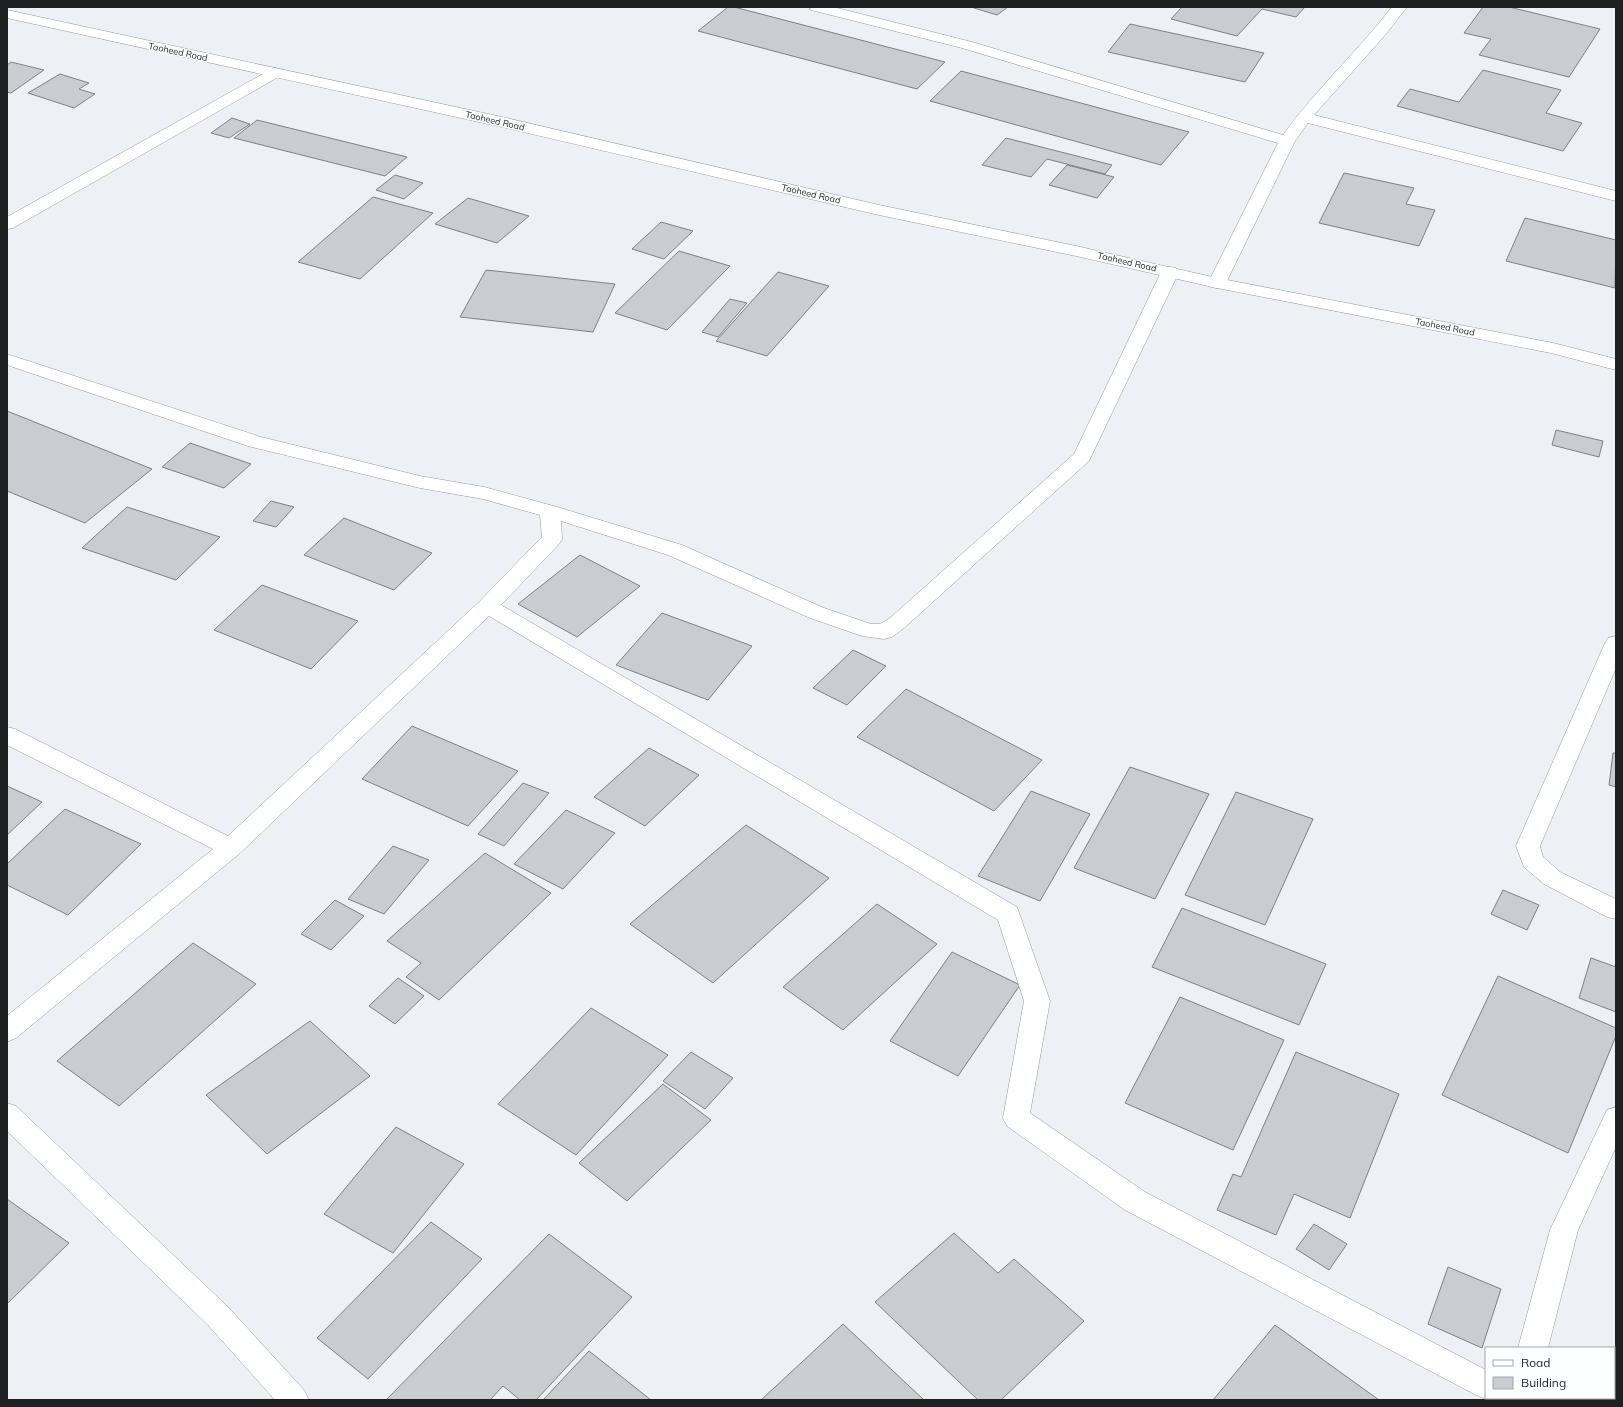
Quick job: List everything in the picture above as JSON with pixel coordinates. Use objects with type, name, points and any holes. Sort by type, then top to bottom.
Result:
[{"type":"street","points":[[816,7],[967,45],[1287,141]]},
{"type":"street","points":[[1216,283],[1287,141],[1304,117],[1400,7]]},
{"type":"street","name":"Taoheed Road","points":[[7,14],[502,122],[879,210],[1076,251],[1216,283],[1553,348],[1616,365]]},
{"type":"street","points":[[7,224],[275,73]]},
{"type":"street","points":[[1304,117],[1616,196]]},
{"type":"street","points":[[7,359],[255,442],[420,482],[484,493],[550,511],[675,550],[817,614],[869,631],[884,632],[897,623],[1082,457],[1170,272]]},
{"type":"street","points":[[7,1030],[231,848],[487,606],[552,540],[550,511]]},
{"type":"street","points":[[487,606],[1008,914],[1037,1001],[1016,1118],[1135,1201],[1485,1384]]},
{"type":"street","points":[[1616,643],[1528,846],[1532,861],[1552,878],[1616,910]]},
{"type":"street","points":[[7,735],[231,848]]},
{"type":"street","points":[[7,1114],[218,1316],[294,1400]]},
{"type":"street","points":[[1533,1347],[1564,1230],[1616,1118]]},
{"type":"building","points":[[728,7],[734,7],[945,62],[917,89],[698,31]]},
{"type":"building","points":[[971,7],[1008,7],[997,15]]},
{"type":"building","points":[[1182,7],[1305,7],[1296,17],[1262,9],[1237,36],[1171,19]]},
{"type":"building","points":[[1483,7],[1509,7],[1600,29],[1569,77],[1479,55],[1491,39],[1464,33]]},
{"type":"building","points":[[1130,24],[1264,53],[1245,82],[1108,52]]},
{"type":"building","points":[[11,62],[44,70],[11,93],[7,92],[7,65]]},
{"type":"building","points":[[1483,70],[1561,90],[1546,113],[1582,123],[1563,151],[1397,106],[1410,89],[1459,102]]},
{"type":"building","points":[[961,71],[1189,132],[1161,165],[930,101]]},
{"type":"building","points":[[60,74],[89,83],[79,89],[95,94],[74,108],[28,93]]},
{"type":"building","points":[[232,118],[250,124],[229,138],[211,133]]},
{"type":"building","points":[[257,120],[407,157],[385,176],[234,138]]},
{"type":"building","points":[[1006,138],[1112,165],[1105,174],[1047,159],[1031,177],[982,165]]},
{"type":"building","points":[[1067,165],[1114,177],[1097,198],[1049,185]]},
{"type":"building","points":[[1344,173],[1414,188],[1406,204],[1435,210],[1419,246],[1319,223]]},
{"type":"building","points":[[395,175],[423,183],[404,199],[376,190]]},
{"type":"building","points":[[373,197],[433,213],[360,279],[298,262]]},
{"type":"building","points":[[468,198],[529,216],[497,243],[435,224]]},
{"type":"building","points":[[1525,218],[1616,240],[1615,288],[1506,261]]},
{"type":"building","points":[[661,222],[693,231],[664,259],[632,249]]},
{"type":"building","points":[[679,251],[730,266],[667,330],[615,313]]},
{"type":"building","points":[[486,270],[615,284],[593,332],[460,317]]},
{"type":"building","points":[[778,272],[829,286],[767,356],[716,341]]},
{"type":"building","points":[[730,299],[747,303],[718,337],[702,332]]},
{"type":"building","points":[[7,411],[152,469],[85,523],[7,491]]},
{"type":"building","points":[[1556,430],[1603,441],[1599,457],[1552,445]]},
{"type":"building","points":[[190,443],[251,464],[224,488],[162,467]]},
{"type":"building","points":[[271,501],[294,507],[276,527],[253,521]]},
{"type":"building","points":[[127,507],[220,537],[176,580],[82,548]]},
{"type":"building","points":[[344,518],[432,553],[394,590],[304,555]]},
{"type":"building","points":[[580,555],[640,586],[577,637],[518,604]]},
{"type":"building","points":[[262,585],[358,621],[311,669],[214,630]]},
{"type":"building","points":[[662,613],[752,646],[708,700],[616,665]]},
{"type":"building","points":[[853,650],[886,666],[847,705],[813,688]]},
{"type":"building","points":[[906,689],[1042,760],[994,811],[857,737]]},
{"type":"building","points":[[412,726],[518,771],[468,826],[362,779]]},
{"type":"building","points":[[649,748],[699,775],[645,826],[594,797]]},
{"type":"building","points":[[1613,753],[1616,753],[1616,787],[1609,785]]},
{"type":"building","points":[[1130,767],[1209,794],[1155,899],[1074,868]]},
{"type":"building","points":[[523,783],[549,793],[504,846],[478,834]]},
{"type":"building","points":[[7,786],[42,802],[7,835]]},
{"type":"building","points":[[1031,791],[1090,814],[1040,901],[978,876]]},
{"type":"building","points":[[1236,792],[1313,819],[1265,925],[1185,895]]},
{"type":"building","points":[[65,809],[141,844],[68,915],[7,885],[7,864]]},
{"type":"building","points":[[566,810],[615,833],[563,889],[514,864]]},
{"type":"building","points":[[746,825],[829,878],[713,983],[630,924]]},
{"type":"building","points":[[393,846],[429,860],[384,914],[348,899]]},
{"type":"building","points":[[485,853],[551,893],[439,1000],[406,977],[421,963],[387,941]]},
{"type":"building","points":[[1503,890],[1539,905],[1527,930],[1491,914]]},
{"type":"building","points":[[335,900],[364,916],[331,950],[301,934]]},
{"type":"building","points":[[877,904],[937,944],[843,1030],[783,987]]},
{"type":"building","points":[[1182,908],[1326,964],[1299,1025],[1152,967]]},
{"type":"building","points":[[193,943],[256,984],[119,1106],[57,1061]]},
{"type":"building","points":[[952,952],[1020,985],[958,1076],[890,1041]]},
{"type":"building","points":[[1591,958],[1616,967],[1616,1012],[1579,998]]},
{"type":"building","points":[[1498,976],[1616,1028],[1616,1036],[1568,1153],[1442,1095]]},
{"type":"building","points":[[398,978],[424,996],[395,1024],[369,1006]]},
{"type":"building","points":[[1180,997],[1284,1040],[1233,1150],[1125,1103]]},
{"type":"building","points":[[591,1008],[668,1055],[576,1155],[498,1104]]},
{"type":"building","points":[[310,1021],[370,1076],[267,1154],[206,1095]]},
{"type":"building","points":[[691,1052],[733,1078],[705,1109],[663,1081]]},
{"type":"building","points":[[1296,1052],[1399,1094],[1350,1218],[1294,1194],[1276,1235],[1217,1210],[1233,1174],[1241,1177]]},
{"type":"building","points":[[663,1084],[711,1120],[627,1201],[579,1163]]},
{"type":"building","points":[[396,1127],[464,1164],[393,1253],[324,1214]]},
{"type":"building","points":[[7,1199],[69,1243],[7,1304]]},
{"type":"building","points":[[431,1222],[482,1259],[368,1379],[317,1338]]},
{"type":"building","points":[[1314,1224],[1347,1244],[1329,1270],[1296,1249]]},
{"type":"building","points":[[954,1233],[998,1273],[1014,1259],[1084,1321],[1001,1400],[978,1400],[875,1302]]},
{"type":"building","points":[[549,1234],[632,1297],[536,1400],[520,1400],[503,1386],[490,1400],[386,1400]]},
{"type":"building","points":[[1448,1267],[1501,1289],[1482,1348],[1428,1324]]},
{"type":"building","points":[[843,1324],[924,1400],[761,1400]]},
{"type":"building","points":[[1275,1325],[1379,1400],[1213,1400]]},
{"type":"building","points":[[589,1351],[651,1400],[543,1400]]}]
